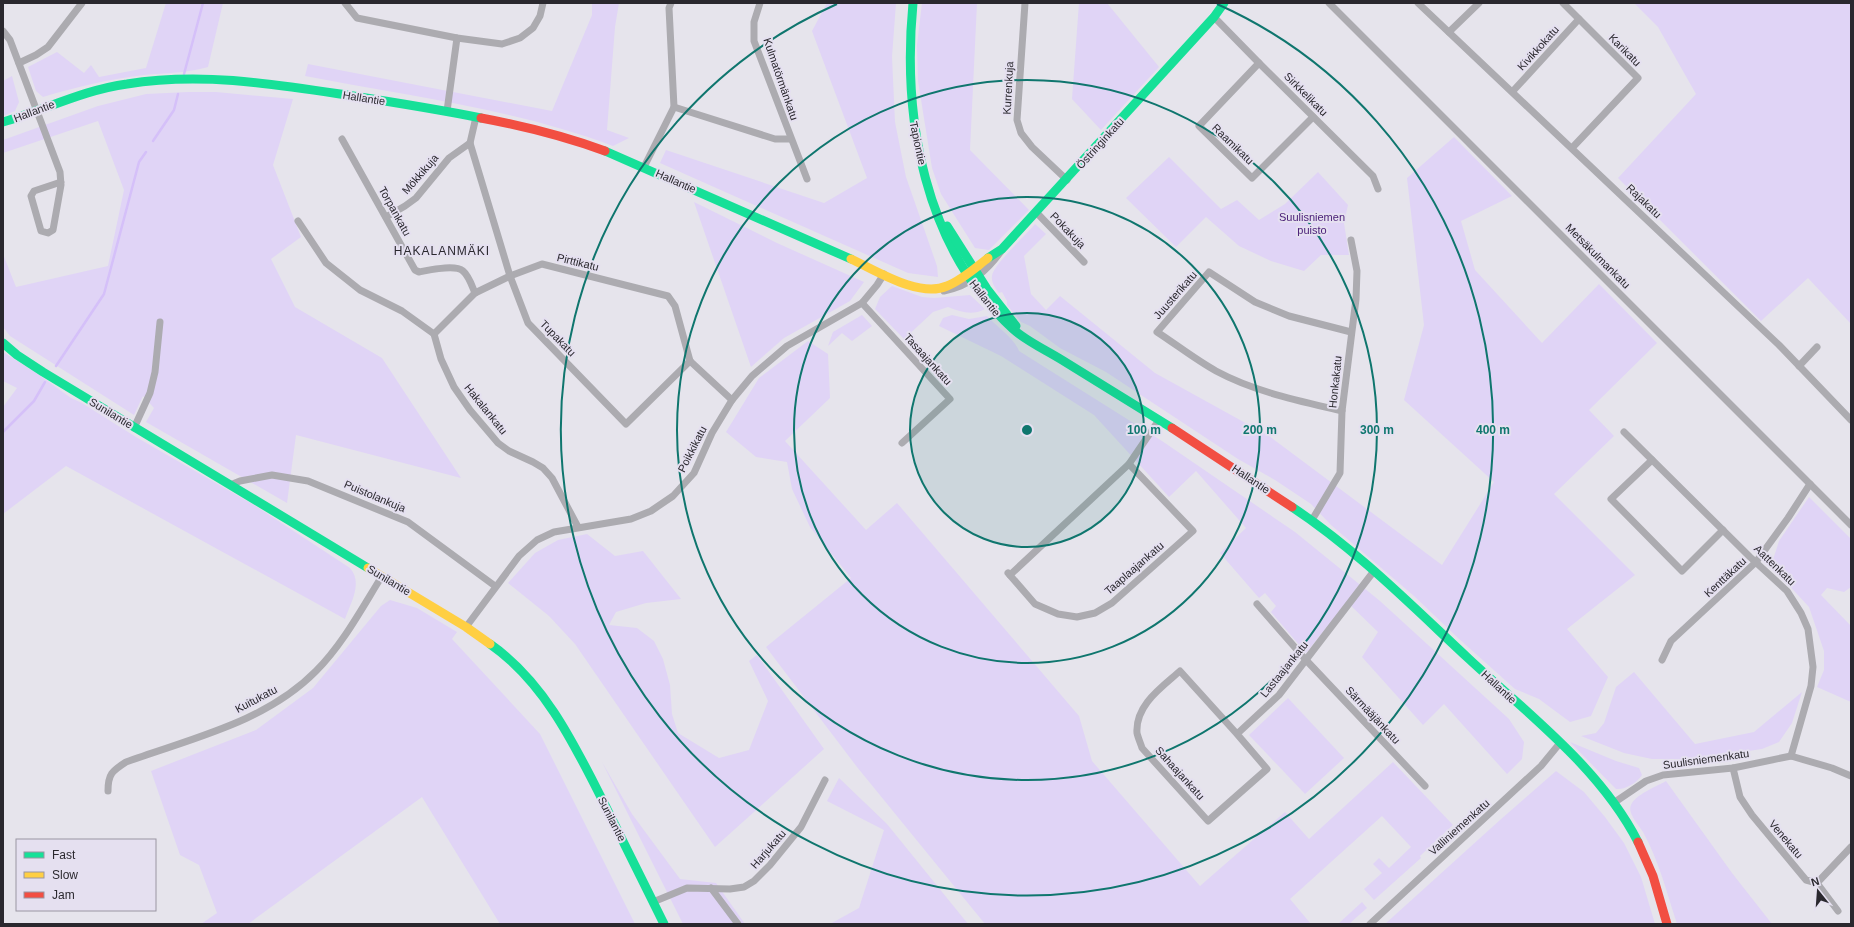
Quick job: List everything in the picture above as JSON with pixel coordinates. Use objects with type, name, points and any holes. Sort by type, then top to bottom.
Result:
[{"type":"street","points":[[19,63],[36,55],[48,47],[82,3]]},
{"type":"street","points":[[345,3],[357,18],[457,38],[502,44],[520,38],[533,28],[540,16],[543,3]]},
{"type":"street","points":[[644,167],[674,107],[670,3]]},
{"type":"street","name":"Kulmatörmänkatu","points":[[760,3],[754,22],[754,41],[790,139],[807,179]]},
{"type":"street","name":"Tapiontie","points":[[913,3],[909,59],[913,121],[928,188],[972,275]]},
{"type":"street","name":"Kurrenkuja","points":[[1025,3],[1017,120],[1021,133],[1032,147],[1066,180]]},
{"type":"street","name":"Östringinkatu","points":[[972,275],[992,254],[1002,249],[1066,180],[1214,17],[1224,3]]},
{"type":"street","name":"Metsäkulmankatu","points":[[1329,3],[1851,525]]},
{"type":"street","name":"Rajakatu","points":[[1418,3],[1572,148],[1799,366],[1851,420]]},
{"type":"street","points":[[1449,32],[1479,3]]},
{"type":"street","name":"Karikatu","points":[[1563,3],[1638,78],[1572,148]]},
{"type":"street","name":"Sirkkelikatu","points":[[1214,17],[1259,64],[1373,176],[1378,189]]},
{"type":"street","name":"Kivikkokatu","points":[[1513,92],[1579,19]]},
{"type":"street","points":[[3,32],[10,40],[60,172],[61,182],[53,230],[48,234],[41,231],[31,196],[34,191],[61,182]]},
{"type":"street","points":[[447,112],[457,38]]},
{"type":"street","name":"Raamikatu","points":[[1259,64],[1199,126],[1209,136],[1252,178],[1313,117]]},
{"type":"street","name":"Hallantie","points":[[3,122],[99,88],[134,83],[196,79],[276,84],[476,117],[569,138],[644,167],[884,274],[928,290],[940,288],[972,275],[1010,319],[1034,343],[1212,453],[1312,520],[1374,571],[1560,744],[1596,780],[1615,802],[1644,853],[1659,892],[1667,924]]},
{"type":"street","points":[[674,107],[775,140],[790,139]]},
{"type":"street","name":"Tupakatu","points":[[476,117],[470,143],[510,276],[528,323],[626,424],[690,361]]},
{"type":"street","name":"Torpankatu","points":[[342,139],[415,270],[420,272],[451,267],[462,269],[467,275],[475,293]]},
{"type":"street","name":"Mökkikuja","points":[[386,217],[416,198],[449,158],[470,143]]},
{"type":"street","name":"Pokakuja","points":[[1036,212],[1084,262]]},
{"type":"street","points":[[298,221],[326,263],[360,290],[402,311],[434,334]]},
{"type":"street","name":"Honkakatu","points":[[1312,520],[1340,473],[1342,411],[1356,299],[1357,271],[1352,240]]},
{"type":"street","name":"Pirttikatu","points":[[434,334],[475,293],[510,276],[542,264],[668,296],[675,306],[690,361]]},
{"type":"street","name":"Juusterikatu","points":[[1342,411],[1278,395],[1247,385],[1216,371],[1157,332],[1209,272],[1255,302],[1289,316],[1351,332]]},
{"type":"street","name":"Poikkikatu","points":[[466,627],[495,586],[519,556],[538,540],[554,532],[578,527],[611,524],[631,519],[651,511],[673,496],[694,473],[712,433],[732,400],[752,376],[787,346],[862,303],[884,274]]},
{"type":"street","name":"Tasaajankatu","points":[[862,303],[950,399],[902,443]]},
{"type":"street","points":[[134,428],[150,393],[155,372],[160,322]]},
{"type":"street","name":"Hakalankatu","points":[[434,334],[441,359],[454,387],[470,410],[498,443],[509,451],[543,468],[552,478],[578,527]]},
{"type":"street","name":"Sunilantie","points":[[3,343],[36,367],[134,428],[466,627],[500,651],[524,672],[554,710],[580,756],[664,924]]},
{"type":"street","points":[[1799,366],[1816,347]]},
{"type":"street","points":[[690,361],[732,400]]},
{"type":"street","name":"Taaplaajankatu","points":[[1129,464],[1193,531],[1112,603],[1095,612],[1077,617],[1058,614],[1035,604],[1009,574],[1129,464],[1159,420]]},
{"type":"street","name":"Aattenkatu","points":[[1624,432],[1787,591],[1798,608],[1808,629],[1812,650],[1813,667],[1811,686],[1791,756]]},
{"type":"street","points":[[1652,460],[1611,499],[1682,570],[1723,530]]},
{"type":"street","name":"Puistolankuja","points":[[230,485],[240,481],[272,475],[308,481],[408,522],[495,586]]},
{"type":"street","name":"Kenttäkatu","points":[[1662,660],[1671,642],[1756,562],[1788,518],[1810,484]]},
{"type":"street","name":"Lastaajankatu","points":[[1237,734],[1279,695],[1374,571]]},
{"type":"street","name":"Kuitukatu","points":[[108,792],[110,775],[116,768],[126,762],[235,723],[268,708],[296,689],[317,670],[343,638],[382,576]]},
{"type":"street","name":"Särmääjänkatu","points":[[1258,604],[1306,660],[1425,786]]},
{"type":"street","name":"Sahaajankatu","points":[[1180,671],[1237,734],[1267,769],[1208,821],[1142,748],[1137,733],[1141,714],[1150,697],[1180,671]]},
{"type":"street","name":"Valliniemenkatu","points":[[1370,924],[1541,766],[1560,744]]},
{"type":"street","name":"Suulisniemenkatu","points":[[1615,802],[1646,781],[1663,775],[1733,768],[1791,756],[1819,764],[1851,776]]},
{"type":"street","name":"Venekatu","points":[[1733,768],[1740,797],[1752,816],[1806,880],[1817,882],[1838,910]]},
{"type":"street","name":"Harjukatu","points":[[653,902],[687,888],[730,889],[754,882],[801,827],[825,780]]},
{"type":"street","points":[[1817,882],[1851,847]]},
{"type":"street","points":[[711,888],[738,924]]},
{"type":"green space","points":[[166,3],[223,3],[208,67],[184,72],[144,75],[119,79],[80,87],[43,97],[36,91],[28,67],[57,52],[84,73],[91,65],[99,77],[146,68]]},
{"type":"green space","points":[[592,3],[619,3],[615,27],[607,130],[629,138],[613,146],[576,133],[500,113],[305,76],[308,64],[552,111],[592,15]]},
{"type":"green space","points":[[827,3],[896,3],[892,57],[895,122],[906,177],[937,266],[938,277],[908,273],[660,163],[666,150],[824,203],[867,178],[812,31]]},
{"type":"green space","points":[[922,3],[977,3],[970,150],[1029,210],[989,250],[975,248],[941,194],[932,168],[918,81],[917,45]]},
{"type":"green space","points":[[1079,3],[1107,3],[1159,67],[1101,130],[1072,99]]},
{"type":"green space","points":[[1634,3],[1851,3],[1851,324],[1808,278],[1761,321],[1618,178],[1696,94],[1658,27]]},
{"type":"green space","points":[[12,76],[19,102],[15,111],[3,116],[3,81]]},
{"type":"green space","points":[[216,92],[293,99],[273,165],[301,237],[271,259],[295,307],[382,358],[461,478],[296,435],[287,503],[146,422],[154,408],[143,396],[134,415],[10,336],[3,327],[3,254],[16,287],[108,266],[124,190],[98,121],[3,153],[3,140],[98,106],[146,94]]},
{"type":"green space","points":[[1454,137],[1512,196],[1461,221],[1475,270],[1542,343],[1599,284],[1657,343],[1589,410],[1614,436],[1554,494],[1635,575],[1567,629],[1608,677],[1591,716],[1570,722],[1539,699],[1515,689],[1414,596],[1331,525],[1311,504],[1275,480],[1238,459],[1106,372],[1060,348],[1030,326],[1021,322],[1007,305],[1007,301],[1002,292],[999,293],[992,280],[994,271],[998,265],[1035,224],[1046,234],[1024,256],[1031,294],[1046,310],[1060,296],[1155,373],[1269,436],[1442,565],[1494,482],[1404,400],[1424,325],[1407,178]]},
{"type":"green space","name":"Suulisniemen puisto","points":[[1169,157],[1221,209],[1237,200],[1259,220],[1285,204],[1318,172],[1348,205],[1344,223],[1349,255],[1321,255],[1304,271],[1271,261],[1239,246],[1206,217],[1176,247],[1126,198]]},
{"type":"green space","points":[[694,202],[777,243],[864,282],[850,301],[784,338],[751,367]]},
{"type":"green space","points":[[892,286],[922,297],[934,298],[970,295],[985,309],[971,313],[962,312],[948,307],[933,312],[904,339],[875,309],[880,297]]},
{"type":"green space","points":[[862,315],[872,326],[852,341],[842,333],[828,346],[833,332]]},
{"type":"green space","points":[[952,315],[969,319],[987,316],[1009,337],[1017,346],[1019,351],[1162,441],[1295,532],[1380,601],[1509,719],[1524,742],[1522,759],[1507,774],[1444,704],[1423,725],[1362,657],[1378,632],[1347,602],[1306,653],[1271,612],[1276,606],[1265,593],[1259,598],[1220,553],[1246,528],[1196,471],[1169,497],[1094,415],[1001,356],[939,326],[943,318]]},
{"type":"green space","points":[[808,341],[828,354],[830,398],[785,441],[866,530],[897,503],[1079,716],[1092,761],[1200,886],[1285,812],[1309,839],[1393,762],[1453,825],[1420,856],[1421,858],[1374,900],[1364,889],[1382,873],[1373,864],[1379,858],[1389,868],[1411,847],[1382,816],[1290,899],[1311,924],[985,924],[857,767],[766,647],[851,578],[810,527],[792,489],[787,462],[756,457],[726,432],[759,378]]},
{"type":"green space","points":[[3,352],[35,372],[71,398],[82,403],[136,437],[254,505],[350,568],[356,580],[356,586],[353,599],[345,619],[66,466],[3,514],[3,407],[17,388],[3,381]]},
{"type":"green space","points":[[1809,497],[1851,539],[1851,587],[1844,592],[1827,588],[1821,595],[1851,626],[1851,702],[1817,687],[1824,670],[1824,651],[1809,607],[1771,566],[1779,541]]},
{"type":"green space","points":[[587,534],[615,556],[643,551],[681,599],[646,603],[616,612],[609,625],[637,628],[654,641],[663,659],[670,685],[672,714],[678,733],[719,758],[749,750],[768,701],[749,661],[757,655],[824,749],[715,847],[575,644],[549,616],[508,583],[535,553],[558,540]]},
{"type":"green space","points":[[390,600],[417,608],[457,632],[452,639],[540,734],[635,924],[500,924],[422,797],[248,924],[201,924],[217,913],[199,865],[180,855],[151,771],[256,730],[313,688],[381,606]]},
{"type":"green space","points":[[1634,672],[1695,744],[1754,732],[1802,692],[1792,723],[1779,742],[1762,749],[1693,759],[1652,759],[1624,753],[1581,736],[1596,733],[1604,723],[1616,687]]},
{"type":"green space","points":[[1288,698],[1344,758],[1305,794],[1249,735]]},
{"type":"green space","points":[[1570,742],[1616,761],[1639,768],[1642,775],[1637,781],[1630,785],[1616,789]]},
{"type":"green space","points":[[602,762],[632,814],[680,879],[716,883],[745,924],[683,924]]},
{"type":"green space","points":[[1556,771],[1584,792],[1624,843],[1641,877],[1655,924],[1385,924],[1500,820]]},
{"type":"green space","points":[[839,778],[887,824],[968,924],[830,924],[859,908],[884,830],[827,801]]},
{"type":"green space","points":[[1666,781],[1732,873],[1772,924],[1677,924],[1654,854],[1643,832],[1634,819],[1630,808],[1637,797]]},
{"type":"green space","points":[[1362,902],[1367,908],[1349,924],[1338,924]]},
{"type":"waterway","points":[[184,74],[203,3]]},
{"type":"waterway","points":[[153,141],[174,110],[178,94]]},
{"type":"waterway","points":[[56,366],[104,294],[139,162],[146,152]]},
{"type":"waterway","points":[[3,432],[34,401],[45,382]]},
{"type":"traffic: fast","points":[[913,3],[910,47],[911,91],[916,135],[926,178],[939,220],[958,260],[983,296],[1018,333],[1172,428]]},
{"type":"traffic: fast","points":[[988,258],[1002,249],[1214,17],[1224,3]]},
{"type":"traffic: fast","points":[[3,122],[80,95],[111,87],[182,79],[210,79],[292,87],[398,103],[481,118]]},
{"type":"traffic: fast","points":[[605,151],[851,259]]},
{"type":"traffic: fast","points":[[947,226],[987,289],[1016,326]]},
{"type":"traffic: fast","points":[[3,343],[17,355],[43,372],[368,568]]},
{"type":"traffic: fast","points":[[1292,507],[1339,541],[1384,579],[1562,744],[1604,790],[1623,815],[1638,842]]},
{"type":"traffic: fast","points":[[490,644],[510,660],[528,678],[558,718],[583,762],[664,924]]},
{"type":"traffic: slow","points":[[851,259],[898,282],[924,289],[936,289],[947,286],[958,280],[988,258]]},
{"type":"traffic: slow","points":[[368,568],[466,627],[490,644]]},
{"type":"traffic: jam","points":[[481,118],[544,132],[605,151]]},
{"type":"traffic: jam","points":[[1172,428],[1292,507]]},
{"type":"traffic: jam","points":[[1638,842],[1653,876],[1667,924]]},
{"type":"district","name":"HAKALANMÄKI","points":[[442,251]]}]
